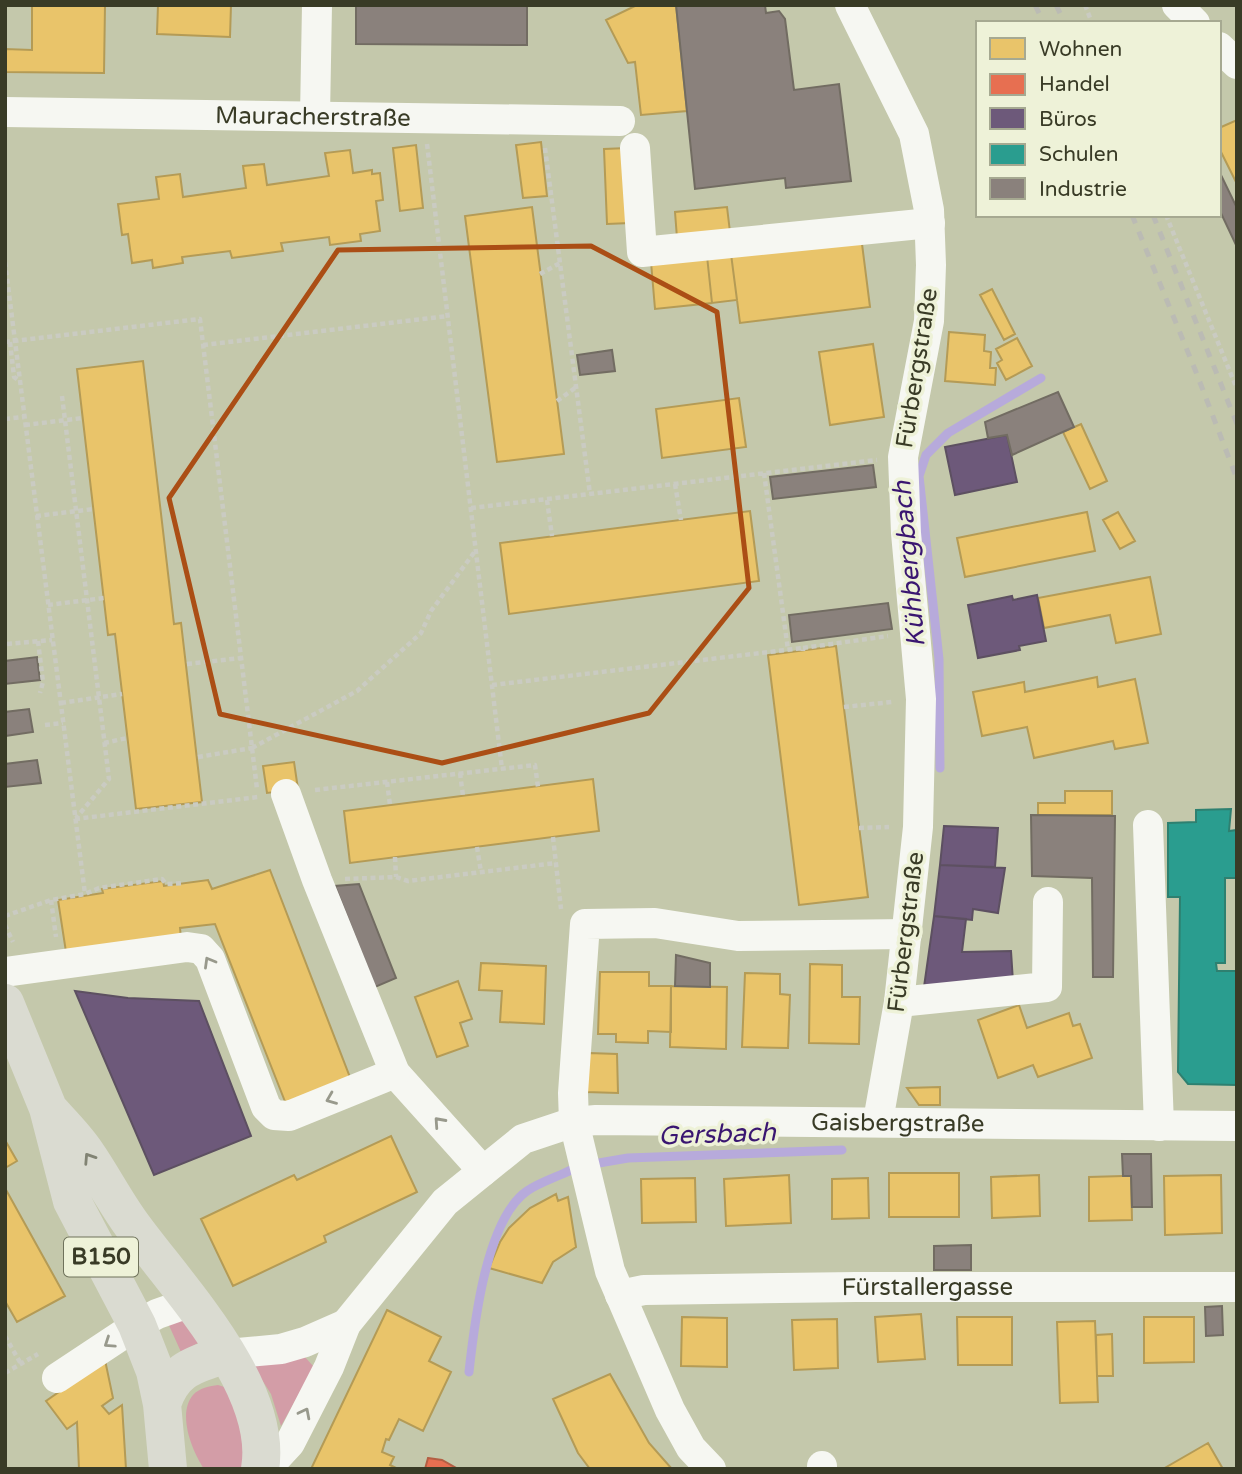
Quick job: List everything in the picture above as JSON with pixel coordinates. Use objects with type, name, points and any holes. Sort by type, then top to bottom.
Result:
[{"type":"main road","name":"B150","points":[[5,1003],[48,1108],[72,1201],[162,1314],[227,1354],[244,1384],[254,1410],[262,1443],[260,1469]]},
{"type":"main road","name":"B150","points":[[48,1108],[85,1151],[129,1222],[162,1314],[155,1371],[170,1390],[168,1469]]},
{"type":"main road","points":[[194,1469],[187,1449],[181,1415],[170,1390],[194,1365],[227,1354]]},
{"type":"street","points":[[314,116],[317,5]]},
{"type":"street","name":"Fürbergstraße","points":[[850,5],[914,134],[930,223],[929,321],[903,457],[906,533],[921,699],[918,827],[899,1002],[878,1121]]},
{"type":"street","points":[[1177,5],[1193,21]]},
{"type":"street","points":[[1221,49],[1237,64]]},
{"type":"street","name":"Mauracherstraße","points":[[5,111],[620,121]]},
{"type":"street","points":[[635,148],[642,253],[930,223]]},
{"type":"street","points":[[286,794],[317,880],[394,1073],[483,1171]]},
{"type":"street","points":[[1148,825],[1159,1126]]},
{"type":"street","points":[[899,1002],[1048,987],[1048,902]]},
{"type":"street","points":[[711,1469],[691,1448],[670,1410],[610,1271],[574,1122],[573,1093],[585,924],[655,923],[738,936],[907,934]]},
{"type":"street","points":[[5,972],[187,947],[201,949],[210,959],[266,1107],[274,1115],[289,1116],[394,1073]]},
{"type":"street","name":"Gaisbergstraße","points":[[267,1469],[290,1443],[329,1367],[346,1324],[445,1202],[523,1139],[574,1122],[596,1120],[1237,1126]]},
{"type":"street","name":"Fürstallergasse","points":[[620,1295],[644,1290],[856,1287],[1237,1287]]},
{"type":"street","points":[[57,1378],[162,1314]]},
{"type":"street","name":"Gaisbergstraße","points":[[227,1354],[281,1349],[346,1324]]},
{"type":"path","points":[[424,118],[502,769]]},
{"type":"path","points":[[542,120],[590,494]]},
{"type":"path","points":[[1167,217],[1237,389]]},
{"type":"path","points":[[5,262],[10,342],[19,380],[85,894]]},
{"type":"path","points":[[540,274],[561,263]]},
{"type":"path","points":[[204,345],[448,316]]},
{"type":"path","points":[[10,342],[200,319],[204,345],[258,797],[75,819]]},
{"type":"path","points":[[557,401],[575,388]]},
{"type":"path","points":[[62,396],[109,779],[75,819]]},
{"type":"path","points":[[5,419],[24,417]]},
{"type":"path","points":[[25,425],[83,418]]},
{"type":"path","points":[[471,509],[903,457]]},
{"type":"path","points":[[764,473],[788,650]]},
{"type":"path","points":[[675,484],[681,520]]},
{"type":"path","points":[[547,500],[552,536]]},
{"type":"path","points":[[36,516],[94,509]]},
{"type":"path","points":[[198,757],[252,748],[357,691],[421,633],[431,611],[476,550]]},
{"type":"path","points":[[48,605],[104,598]]},
{"type":"path","points":[[492,685],[803,649],[916,632]]},
{"type":"path","points":[[7,644],[52,640]]},
{"type":"path","points":[[38,642],[43,682],[40,693]]},
{"type":"path","points":[[187,664],[241,658]]},
{"type":"path","points":[[61,703],[122,694]]},
{"type":"path","points":[[844,708],[921,699]]},
{"type":"path","points":[[45,725],[63,723]]},
{"type":"path","points":[[104,743],[127,738]]},
{"type":"path","points":[[252,748],[261,797],[536,765],[538,787]]},
{"type":"path","points":[[460,773],[463,796]]},
{"type":"path","points":[[387,782],[390,805]]},
{"type":"path","points":[[554,837],[562,922],[585,924]]},
{"type":"path","points":[[477,847],[481,872]]},
{"type":"path","points":[[395,858],[396,877]]},
{"type":"path","points":[[317,880],[396,877],[408,881],[556,863]]},
{"type":"path","points":[[5,916],[51,900],[85,894],[99,888],[162,880],[166,884],[184,883]]},
{"type":"path","points":[[51,900],[57,945]]},
{"type":"path","points":[[5,1336],[21,1364]]},
{"type":"highlighted area","points":[[591,246],[717,312],[749,588],[649,713],[442,763],[220,714],[169,498],[338,250]]},
{"type":"shaded area","points":[[181,1318],[200,1342],[181,1352],[167,1321]]},
{"type":"shaded area","points":[[304,1356],[314,1367],[281,1426],[271,1394],[252,1364]]},
{"type":"shaded area","points":[[218,1385],[231,1389],[244,1406],[243,1469],[204,1469],[191,1443],[186,1422],[188,1403],[198,1391]]},
{"type":"building: Wohnen","points":[[32,5],[105,5],[104,73],[5,72],[5,49],[32,50]]},
{"type":"building: Wohnen","points":[[158,5],[231,5],[230,37],[157,34]]},
{"type":"building: Wohnen","points":[[637,5],[676,5],[687,111],[641,115],[635,62],[628,63],[606,20]]},
{"type":"building: Wohnen","points":[[1237,120],[1237,184],[1221,152],[1221,127]]},
{"type":"building: Wohnen","points":[[541,142],[547,196],[523,198],[516,145]]},
{"type":"building: Wohnen","points":[[416,145],[423,208],[400,211],[393,148]]},
{"type":"building: Wohnen","points":[[627,148],[630,223],[607,224],[604,149]]},
{"type":"building: Wohnen","points":[[350,150],[353,173],[372,170],[372,174],[380,173],[383,200],[376,201],[380,231],[360,234],[361,241],[330,245],[329,237],[281,243],[283,251],[232,258],[230,251],[182,257],[183,263],[153,268],[152,260],[132,263],[128,234],[122,235],[118,204],[159,199],[156,177],[180,174],[183,197],[246,188],[243,166],[264,164],[267,185],[329,176],[325,153]]},
{"type":"building: Wohnen","points":[[532,207],[564,454],[497,462],[465,216]]},
{"type":"building: Wohnen","points":[[727,207],[730,232],[677,238],[675,212]]},
{"type":"building: Wohnen","points":[[861,236],[870,307],[740,323],[731,254]]},
{"type":"building: Wohnen","points":[[731,254],[737,300],[712,303],[707,256]]},
{"type":"building: Wohnen","points":[[707,256],[712,303],[655,309],[651,262]]},
{"type":"building: Wohnen","points":[[992,289],[1015,334],[1004,340],[980,295]]},
{"type":"building: Wohnen","points":[[949,332],[985,335],[984,351],[991,352],[990,368],[996,368],[995,385],[945,381]]},
{"type":"building: Wohnen","points":[[1017,338],[1032,366],[1006,380],[997,363],[1002,360],[996,349]]},
{"type":"building: Wohnen","points":[[873,344],[884,417],[830,425],[819,352]]},
{"type":"building: Wohnen","points":[[143,361],[174,624],[181,623],[202,802],[136,809],[115,634],[108,635],[77,369]]},
{"type":"building: Wohnen","points":[[739,398],[746,447],[662,458],[656,409]]},
{"type":"building: Wohnen","points":[[1081,424],[1107,481],[1090,489],[1063,432]]},
{"type":"building: Wohnen","points":[[750,511],[759,581],[509,614],[500,543]]},
{"type":"building: Wohnen","points":[[1087,512],[1095,551],[965,577],[957,538]]},
{"type":"building: Wohnen","points":[[1118,512],[1135,541],[1120,549],[1103,520]]},
{"type":"building: Wohnen","points":[[1150,577],[1161,634],[1116,643],[1110,615],[1044,628],[1038,598]]},
{"type":"building: Wohnen","points":[[836,646],[868,897],[799,905],[768,655]]},
{"type":"building: Wohnen","points":[[1097,677],[1098,687],[1135,679],[1148,743],[1115,749],[1113,741],[1034,758],[1027,727],[982,736],[973,692],[1024,682],[1025,692]]},
{"type":"building: Wohnen","points":[[294,762],[298,789],[267,793],[263,766]]},
{"type":"building: Wohnen","points":[[593,779],[599,831],[350,863],[344,811]]},
{"type":"building: Wohnen","points":[[1065,791],[1112,791],[1112,815],[1038,815],[1038,803],[1065,803]]},
{"type":"building: Wohnen","points":[[270,870],[351,1080],[286,1104],[215,924],[180,928],[181,938],[66,952],[58,900],[103,893],[102,889],[163,881],[164,886],[208,880],[212,889]]},
{"type":"building: Wohnen","points":[[481,963],[546,966],[544,1024],[500,1022],[502,991],[479,990]]},
{"type":"building: Wohnen","points":[[810,964],[842,965],[842,997],[860,997],[859,1044],[809,1043]]},
{"type":"building: Wohnen","points":[[600,972],[649,972],[649,986],[671,986],[671,1032],[648,1031],[648,1043],[616,1042],[616,1034],[598,1034]]},
{"type":"building: Wohnen","points":[[745,973],[780,974],[780,994],[790,995],[788,1048],[742,1047]]},
{"type":"building: Wohnen","points":[[458,981],[472,1019],[460,1023],[468,1046],[437,1057],[415,997]]},
{"type":"building: Wohnen","points":[[671,986],[727,987],[726,1049],[670,1047]]},
{"type":"building: Wohnen","points":[[1019,1005],[1027,1028],[1069,1013],[1073,1026],[1080,1024],[1092,1058],[1038,1077],[1033,1065],[998,1078],[978,1020]]},
{"type":"building: Wohnen","points":[[589,1053],[617,1054],[618,1093],[586,1092]]},
{"type":"building: Wohnen","points":[[940,1087],[940,1105],[919,1105],[907,1088]]},
{"type":"building: Wohnen","points":[[391,1136],[417,1192],[324,1236],[326,1242],[233,1286],[201,1219],[294,1175],[297,1180]]},
{"type":"building: Wohnen","points":[[5,1140],[17,1161],[5,1168]]},
{"type":"building: Wohnen","points":[[889,1173],[959,1173],[959,1217],[889,1217]]},
{"type":"building: Wohnen","points":[[789,1175],[791,1223],[726,1226],[724,1179]]},
{"type":"building: Wohnen","points":[[1039,1175],[1040,1216],[992,1218],[991,1177]]},
{"type":"building: Wohnen","points":[[1221,1175],[1222,1233],[1165,1235],[1164,1176]]},
{"type":"building: Wohnen","points":[[1131,1176],[1132,1220],[1089,1221],[1089,1177]]},
{"type":"building: Wohnen","points":[[695,1178],[696,1222],[642,1223],[641,1179]]},
{"type":"building: Wohnen","points":[[868,1178],[869,1218],[832,1219],[832,1179]]},
{"type":"building: Wohnen","points":[[5,1188],[65,1296],[17,1322],[5,1301]]},
{"type":"building: Wohnen","points":[[556,1194],[558,1201],[568,1197],[576,1247],[553,1262],[542,1283],[489,1268],[509,1228],[530,1208]]},
{"type":"building: Wohnen","points":[[387,1310],[441,1337],[429,1361],[451,1372],[423,1431],[399,1419],[389,1440],[386,1439],[382,1452],[394,1457],[390,1465],[398,1469],[311,1469]]},
{"type":"building: Wohnen","points":[[921,1314],[925,1359],[878,1362],[875,1317]]},
{"type":"building: Wohnen","points":[[682,1317],[727,1318],[727,1367],[681,1366]]},
{"type":"building: Wohnen","points":[[957,1317],[1012,1317],[1012,1365],[958,1365]]},
{"type":"building: Wohnen","points":[[1144,1317],[1194,1317],[1194,1362],[1144,1363]]},
{"type":"building: Wohnen","points":[[837,1319],[838,1368],[794,1370],[792,1320]]},
{"type":"building: Wohnen","points":[[1095,1321],[1098,1402],[1060,1403],[1057,1322]]},
{"type":"building: Wohnen","points":[[1112,1334],[1113,1376],[1097,1376],[1096,1335]]},
{"type":"building: Wohnen","points":[[105,1360],[113,1398],[102,1406],[109,1414],[122,1405],[126,1469],[79,1469],[77,1422],[67,1429],[46,1401]]},
{"type":"building: Wohnen","points":[[610,1374],[649,1443],[672,1469],[590,1469],[578,1453],[553,1399]]},
{"type":"building: Wohnen","points":[[1208,1443],[1223,1469],[1163,1469]]},
{"type":"building: Handel","points":[[428,1458],[442,1460],[458,1469],[425,1469]]},
{"type":"building: Büros","points":[[1007,435],[1017,482],[955,495],[945,447]]},
{"type":"building: Büros","points":[[1037,595],[1046,641],[1019,646],[1020,650],[978,658],[968,605],[1012,596],[1013,600]]},
{"type":"building: Büros","points":[[944,826],[998,828],[995,867],[940,865]]},
{"type":"building: Büros","points":[[940,865],[1005,868],[998,913],[973,909],[972,920],[934,916]]},
{"type":"building: Büros","points":[[934,916],[966,919],[962,952],[1011,951],[1013,982],[924,987]]},
{"type":"building: Büros","points":[[75,991],[128,998],[199,1001],[251,1136],[154,1175]]},
{"type":"building: Schulen","points":[[1231,809],[1229,831],[1237,830],[1237,878],[1225,878],[1225,963],[1216,963],[1217,971],[1237,971],[1237,1085],[1188,1084],[1178,1072],[1180,897],[1168,897],[1168,823],[1196,822],[1196,810]]},
{"type":"building: Industrie","points":[[356,5],[527,5],[527,45],[356,44]]},
{"type":"building: Industrie","points":[[676,5],[765,5],[766,13],[779,11],[785,19],[794,90],[839,84],[851,181],[786,188],[785,178],[695,189]]},
{"type":"building: Industrie","points":[[1221,175],[1237,208],[1237,247],[1221,213]]},
{"type":"building: Industrie","points":[[612,350],[615,371],[580,375],[577,355]]},
{"type":"building: Industrie","points":[[1058,392],[1074,427],[1012,455],[1007,435],[988,438],[985,422]]},
{"type":"building: Industrie","points":[[873,465],[876,487],[773,499],[770,477]]},
{"type":"building: Industrie","points":[[888,603],[892,629],[792,642],[789,615]]},
{"type":"building: Industrie","points":[[37,657],[40,680],[5,684],[5,661]]},
{"type":"building: Industrie","points":[[29,709],[33,732],[5,736],[5,712]]},
{"type":"building: Industrie","points":[[37,760],[41,783],[5,787],[5,764]]},
{"type":"building: Industrie","points":[[1031,815],[1115,816],[1113,977],[1093,977],[1092,878],[1032,876]]},
{"type":"building: Industrie","points":[[359,884],[396,978],[375,987],[335,886]]},
{"type":"building: Industrie","points":[[676,955],[710,963],[710,987],[675,986]]},
{"type":"building: Industrie","points":[[1122,1154],[1151,1154],[1152,1207],[1132,1207],[1131,1176],[1123,1176]]},
{"type":"building: Industrie","points":[[971,1245],[971,1270],[934,1270],[934,1246]]},
{"type":"building: Industrie","points":[[1222,1306],[1223,1335],[1206,1336],[1205,1307]]},
{"type":"waterway","name":"Kühbergbach","points":[[940,768],[939,659],[919,476],[926,455],[948,433],[1041,378]]},
{"type":"waterway","name":"Gersbach","points":[[593,1164],[628,1158],[842,1150]]},
{"type":"waterway","name":"Gersbach","points":[[469,1372],[484,1275],[501,1225],[513,1205],[527,1191],[571,1170]]},
{"type":"railway","points":[[1035,5],[1043,21]]},
{"type":"railway","points":[[1056,5],[1064,21]]},
{"type":"railway","points":[[1133,217],[1237,479]]},
{"type":"railway","points":[[1154,217],[1237,424]]}]
